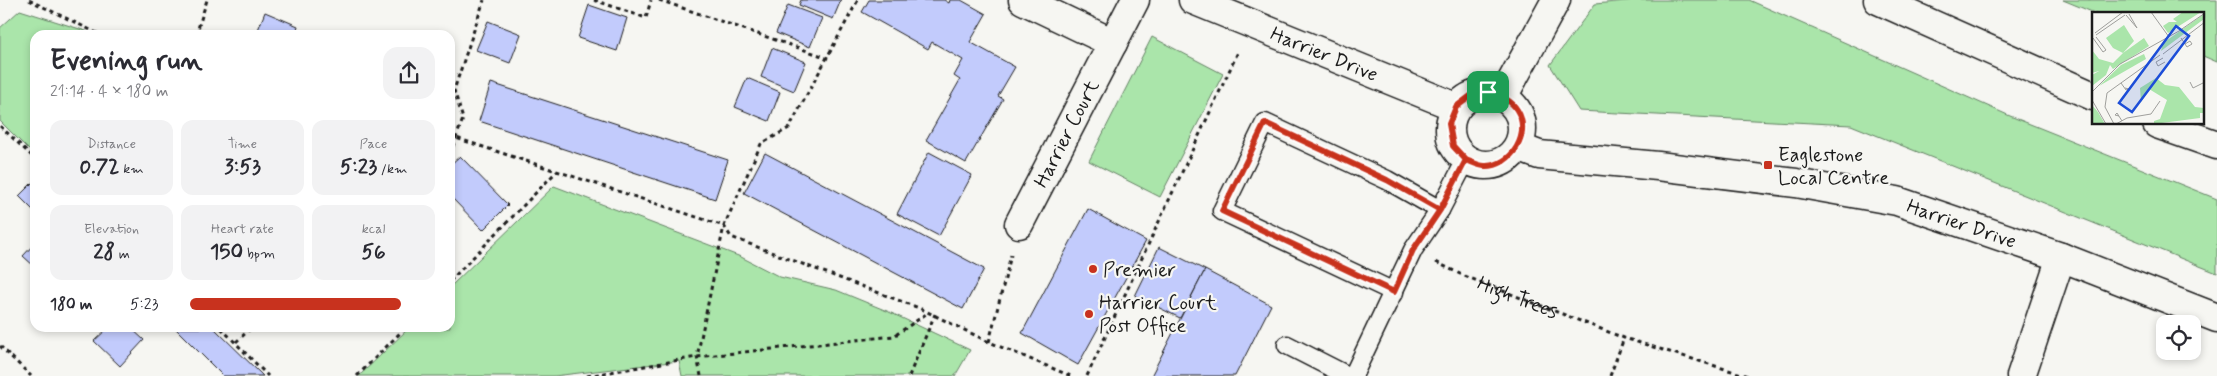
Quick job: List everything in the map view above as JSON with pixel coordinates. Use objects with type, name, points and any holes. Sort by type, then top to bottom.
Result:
[{"type":"street","points":[[1023,0],[1113,43]]},
{"type":"street","name":"Harrier Court","points":[[1019,224],[1135,0]]},
{"type":"street","name":"Harrier Drive","points":[[1193,0],[1456,107]]},
{"type":"street","points":[[1503,97],[1556,0]]},
{"type":"street","points":[[1878,0],[1905,6],[2092,96]]},
{"type":"street","points":[[1488,92],[1503,97],[1517,110],[1523,130],[1518,147],[1501,163],[1484,166],[1466,160],[1453,146],[1449,124],[1456,107],[1472,95],[1488,92]]},
{"type":"street","points":[[2160,125],[2217,145]]},
{"type":"street","name":"Harrier Drive","points":[[1518,147],[1539,156],[1658,166],[1796,183],[1896,201],[2061,257],[2217,318]]},
{"type":"street","points":[[2021,376],[2061,257]]},
{"type":"lane","points":[[1394,292],[1222,211],[1265,123],[1387,180],[1440,210]]},
{"type":"lane","points":[[1353,376],[1413,250],[1440,210],[1466,160]]},
{"type":"lane","points":[[1287,345],[1348,376]]},
{"type":"path","points":[[28,0],[91,30]]},
{"type":"path","points":[[198,30],[207,0]]},
{"type":"path","points":[[455,87],[484,0]]},
{"type":"path","points":[[594,0],[646,18],[651,0]]},
{"type":"path","points":[[658,0],[828,58]]},
{"type":"path","points":[[701,376],[698,357],[724,226],[761,144],[789,128],[858,0]]},
{"type":"path","points":[[1087,376],[1247,31],[1244,22]]},
{"type":"path","points":[[455,93],[463,119],[456,138],[724,226],[732,237],[935,314],[990,342],[1071,376]]},
{"type":"path","points":[[0,126],[30,154]]},
{"type":"path","points":[[455,276],[557,171]]},
{"type":"path","points":[[990,342],[1019,224]]},
{"type":"path","name":"High Trees","points":[[1413,250],[1462,275],[1624,338],[1748,376]]},
{"type":"path","points":[[587,376],[698,357],[894,336],[929,312]]},
{"type":"path","points":[[909,376],[935,314]]},
{"type":"path","points":[[225,332],[268,376]]},
{"type":"path","points":[[236,342],[247,332]]},
{"type":"path","points":[[358,376],[401,332]]},
{"type":"path","points":[[1610,376],[1624,338]]},
{"type":"path","points":[[0,346],[31,376]]},
{"type":"green space","points":[[1636,0],[1749,0],[2010,116],[2217,199],[2217,273],[1851,125],[1579,111],[1550,65],[1595,4]]},
{"type":"green space","points":[[2063,0],[2217,0],[2217,62],[2204,56],[2204,12],[2092,12]]},
{"type":"green space","points":[[20,10],[83,30],[30,30],[30,151],[0,121],[0,28]]},
{"type":"green space","points":[[1152,37],[1223,74],[1160,197],[1089,161]]},
{"type":"green space","points":[[554,186],[741,257],[780,277],[836,290],[887,311],[970,350],[955,376],[682,376],[679,361],[554,376],[359,376],[405,332],[455,332],[455,282]]},
{"type":"building","points":[[801,0],[841,0],[833,19],[799,5]]},
{"type":"building","points":[[869,0],[944,0],[949,3],[950,0],[961,0],[986,14],[970,42],[1015,67],[998,96],[1003,99],[966,163],[926,140],[960,80],[954,76],[963,60],[932,42],[928,49],[862,12]]},
{"type":"building","points":[[589,5],[627,18],[617,51],[578,38]]},
{"type":"building","points":[[788,5],[822,18],[810,47],[776,33]]},
{"type":"building","points":[[265,12],[298,26],[297,30],[258,30]]},
{"type":"building","points":[[488,21],[521,34],[510,63],[476,50]]},
{"type":"building","points":[[772,48],[806,62],[794,91],[761,77]]},
{"type":"building","points":[[747,78],[780,92],[769,121],[735,107]]},
{"type":"building","points":[[491,83],[728,160],[715,199],[479,121]]},
{"type":"building","points":[[929,152],[972,175],[939,236],[897,214]]},
{"type":"building","points":[[765,153],[984,269],[963,309],[744,193]]},
{"type":"building","points":[[460,156],[508,205],[483,230],[455,201],[455,160]]},
{"type":"building","points":[[30,185],[30,207],[19,196]]},
{"type":"building","name":"Premier","points":[[1088,209],[1146,241],[1078,365],[1022,333]]},
{"type":"building","points":[[1159,247],[1205,270],[1180,318],[1135,296]]},
{"type":"building","points":[[30,248],[30,262],[23,256]]},
{"type":"building","points":[[1205,270],[1271,305],[1235,376],[1151,376]]},
{"type":"building","points":[[104,332],[135,332],[144,340],[120,366],[94,341]]},
{"type":"building","points":[[179,332],[218,332],[263,376],[223,376]]},
{"type":"place","name":"Eaglestone Local Centre","points":[[1768,165]]},
{"type":"place","name":"Premier","points":[[1093,269]]},
{"type":"place","name":"Harrier Court Post Office","points":[[1089,314]]},
{"type":"route","points":[[1488,92],[1472,95],[1456,107],[1449,124],[1453,146],[1466,160],[1440,210],[1387,180],[1265,123],[1222,211],[1367,281],[1394,292],[1413,250],[1440,210],[1466,160],[1484,166],[1501,163],[1518,147],[1523,130],[1517,110],[1503,97],[1488,92]]}]
